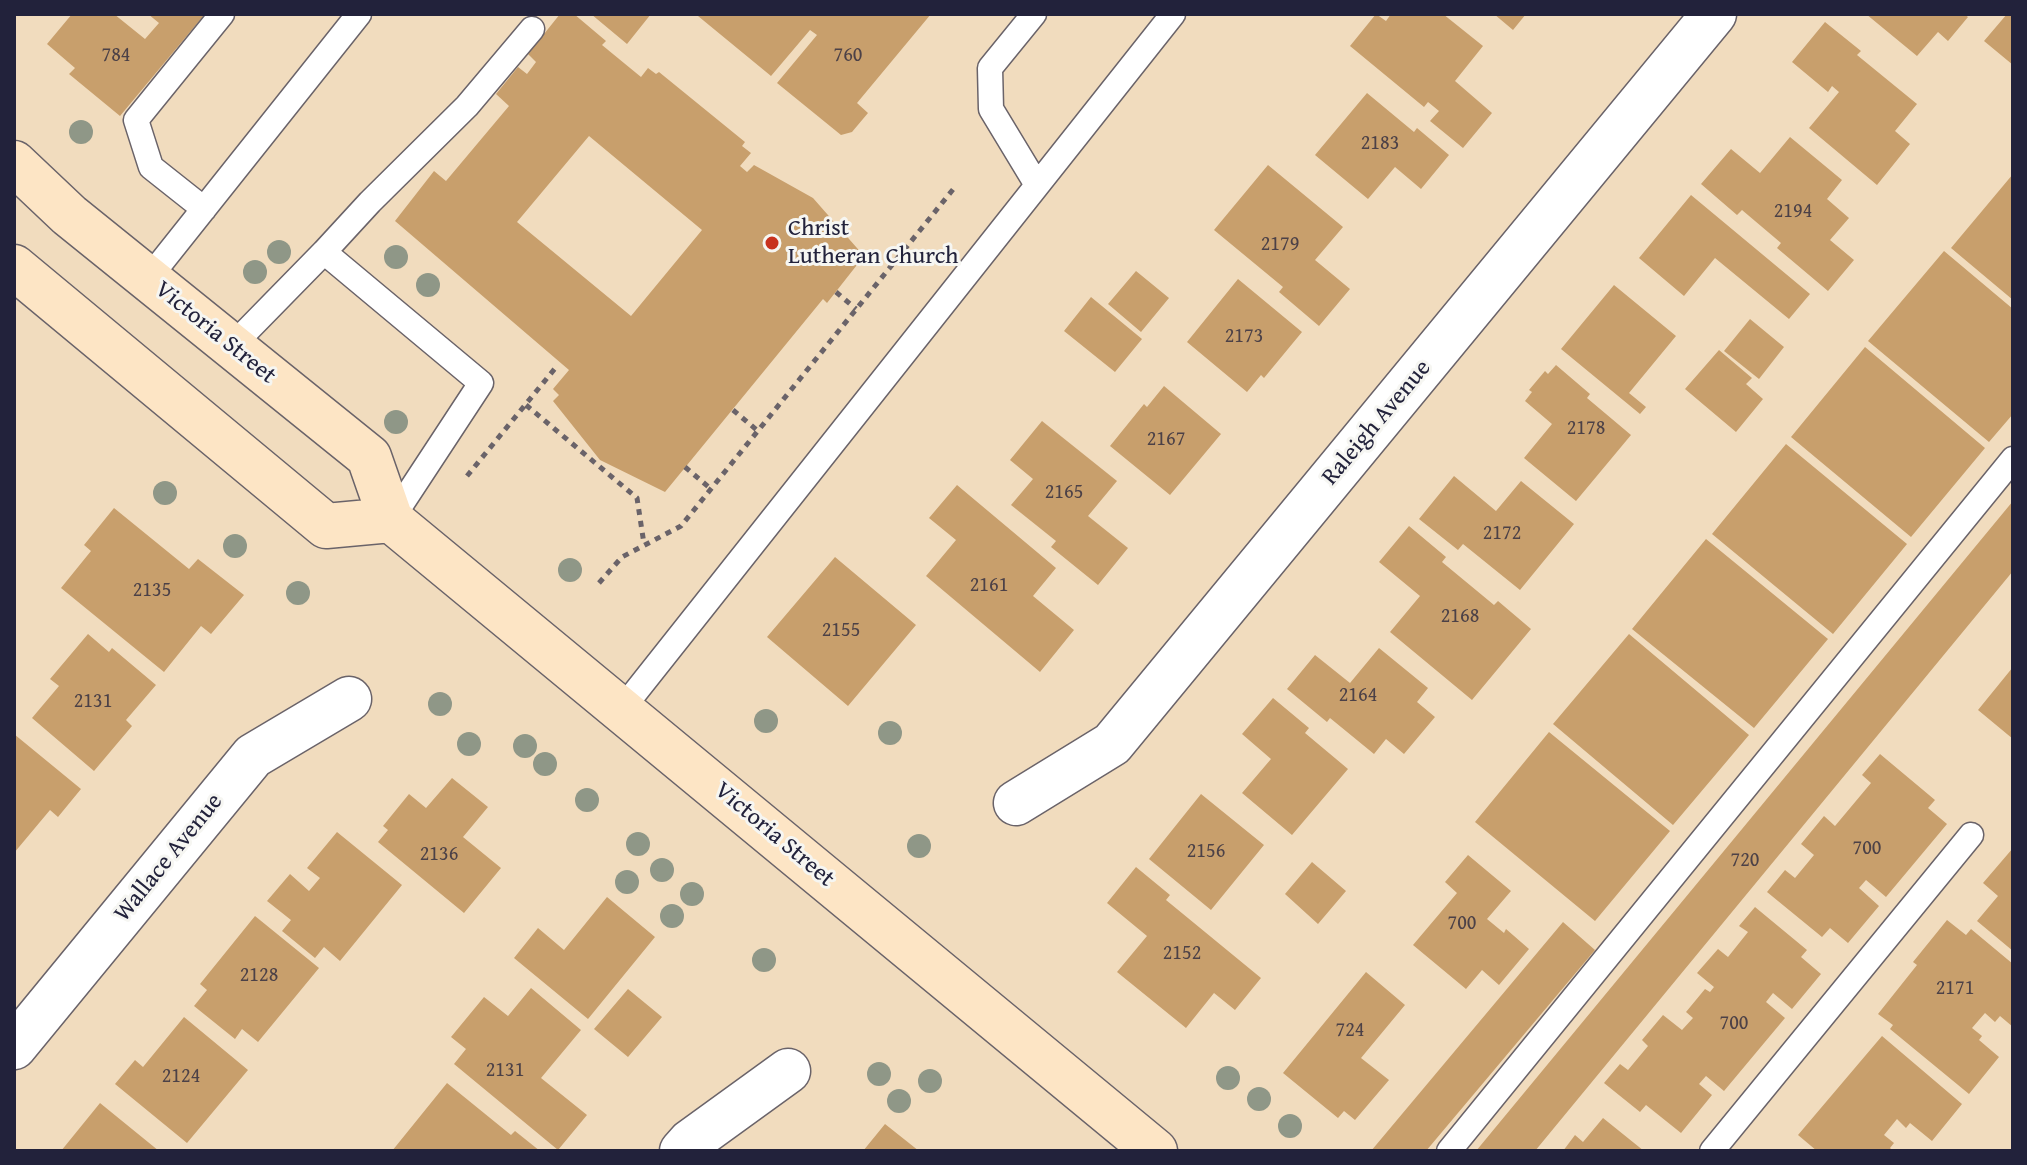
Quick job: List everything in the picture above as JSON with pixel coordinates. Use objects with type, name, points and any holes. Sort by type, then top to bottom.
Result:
[{"type":"main road","name":"Victoria Street","points":[[14,163],[69,215],[369,457],[391,520],[1155,1151]]},
{"type":"main road","points":[[14,267],[326,526],[391,520]]},
{"type":"street","name":"Raleigh Avenue","points":[[1016,803],[1112,744],[1714,14]]},
{"type":"street","name":"Wallace Avenue","points":[[14,1047],[253,756],[349,699]]},
{"type":"street","points":[[682,1151],[788,1071]]},
{"type":"lane","points":[[204,209],[151,167],[136,120],[222,14]]},
{"type":"lane","points":[[148,279],[359,14]]},
{"type":"lane","points":[[1034,14],[990,68],[990,95],[991,109],[1037,185]]},
{"type":"lane","points":[[622,709],[1173,14]]},
{"type":"lane","points":[[231,347],[467,106],[532,29]]},
{"type":"lane","points":[[324,252],[481,383],[391,520]]},
{"type":"lane","points":[[1449,1151],[2013,459]]},
{"type":"lane","points":[[1712,1151],[1971,835]]},
{"type":"path","points":[[599,583],[622,557],[681,526],[955,187]]},
{"type":"path","points":[[836,292],[856,309]]},
{"type":"path","points":[[467,476],[557,366]]},
{"type":"path","points":[[526,405],[637,498],[644,544]]},
{"type":"path","points":[[733,410],[758,431]]},
{"type":"path","points":[[685,467],[711,489]]},
{"type":"building","points":[[72,14],[114,14],[145,39],[159,23],[148,14],[205,14],[120,116],[69,74],[75,68],[47,44]]},
{"type":"building","name":"Christ Lutheran Church","points":[[560,14],[574,14],[606,41],[602,45],[641,77],[648,68],[656,74],[659,72],[745,142],[742,146],[751,153],[740,166],[747,172],[754,165],[813,198],[864,256],[827,303],[823,299],[665,492],[600,460],[553,401],[559,395],[553,389],[569,370],[395,221],[434,171],[446,181],[509,106],[496,94],[518,67],[527,74],[536,62],[528,54]],"holes":[[[589,136],[702,230],[631,316],[517,222]]]},
{"type":"building","points":[[591,14],[651,14],[627,44]]},
{"type":"building","points":[[931,14],[857,103],[868,113],[852,132],[841,135],[777,83],[817,35],[810,30],[771,76],[698,16]]},
{"type":"building","points":[[1376,14],[1386,21],[1391,14],[1443,14],[1483,46],[1455,81],[1492,113],[1463,148],[1430,121],[1439,111],[1428,102],[1424,107],[1350,46]]},
{"type":"building","points":[[1494,14],[1526,14],[1513,30]]},
{"type":"building","points":[[1866,14],[1964,14],[1968,17],[1948,41],[1938,32],[1917,56]]},
{"type":"building","points":[[2007,14],[2013,14],[2013,65],[1984,41]]},
{"type":"building","points":[[1825,22],[1861,51],[1857,55],[1917,104],[1895,131],[1910,144],[1877,185],[1809,128],[1839,92],[1832,86],[1828,92],[1792,62]]},
{"type":"building","points":[[1367,93],[1414,132],[1417,128],[1449,155],[1421,189],[1395,167],[1368,199],[1315,155]]},
{"type":"building","points":[[1790,137],[1842,180],[1827,199],[1849,218],[1830,240],[1854,260],[1828,291],[1777,248],[1781,243],[1742,210],[1737,215],[1701,184],[1731,149],[1760,173]]},
{"type":"building","points":[[1268,165],[1343,227],[1315,260],[1350,289],[1319,326],[1279,292],[1283,287],[1214,230]]},
{"type":"building","points":[[2013,174],[2013,300],[1951,248]]},
{"type":"building","points":[[1691,195],[1810,294],[1789,319],[1715,258],[1684,296],[1639,258]]},
{"type":"building","points":[[1944,251],[2013,309],[2013,414],[1989,442],[1868,341]]},
{"type":"building","points":[[1136,271],[1169,298],[1141,332],[1108,304]]},
{"type":"building","points":[[1238,279],[1302,332],[1264,378],[1261,375],[1247,392],[1187,342]]},
{"type":"building","points":[[1614,285],[1676,336],[1629,393],[1646,407],[1640,414],[1561,349]]},
{"type":"building","points":[[1091,297],[1142,339],[1115,372],[1064,331]]},
{"type":"building","points":[[1750,319],[1784,347],[1759,379],[1724,351]]},
{"type":"building","points":[[1865,347],[1985,448],[1911,537],[1791,437]]},
{"type":"building","points":[[1719,350],[1752,378],[1746,384],[1763,399],[1736,432],[1685,389]]},
{"type":"building","points":[[1556,365],[1590,394],[1587,398],[1631,435],[1576,501],[1524,458],[1552,424],[1525,401],[1532,392],[1529,390],[1545,371],[1548,374]]},
{"type":"building","points":[[1164,386],[1221,434],[1170,495],[1110,446],[1144,404],[1147,407]]},
{"type":"building","points":[[1042,421],[1117,481],[1088,516],[1128,548],[1098,585],[1051,547],[1056,541],[1011,505],[1033,479],[1010,460]]},
{"type":"building","points":[[1786,444],[1907,544],[1833,634],[1712,534]]},
{"type":"building","points":[[1454,476],[1496,511],[1521,481],[1574,524],[1520,590],[1463,544],[1458,550],[1419,519]]},
{"type":"building","points":[[957,485],[1056,568],[1033,596],[1074,630],[1040,672],[926,576],[956,540],[929,518]]},
{"type":"building","points":[[2013,501],[2013,571],[1535,1151],[1476,1151]]},
{"type":"building","points":[[114,508],[189,569],[198,559],[244,595],[211,634],[201,626],[164,672],[61,588],[91,551],[84,545]]},
{"type":"building","points":[[1409,526],[1446,557],[1442,562],[1494,605],[1498,601],[1531,629],[1472,700],[1390,632],[1420,596],[1379,562]]},
{"type":"building","points":[[1706,539],[1828,639],[1754,728],[1632,629]]},
{"type":"building","points":[[835,557],[916,625],[848,706],[767,637]]},
{"type":"building","points":[[88,634],[109,652],[112,648],[156,685],[126,720],[132,726],[94,771],[32,718],[59,686],[50,679]]},
{"type":"building","points":[[1629,634],[1749,735],[1673,825],[1553,724]]},
{"type":"building","points":[[1379,648],[1428,688],[1417,702],[1435,717],[1404,754],[1386,739],[1374,754],[1330,718],[1327,722],[1287,689],[1315,655],[1350,683]]},
{"type":"building","points":[[2013,667],[2013,739],[1978,710]]},
{"type":"building","points":[[1273,698],[1309,728],[1305,733],[1348,769],[1292,835],[1242,793],[1271,759],[1242,734]]},
{"type":"building","points":[[1549,732],[1670,831],[1595,921],[1475,822]]},
{"type":"building","points":[[14,734],[81,789],[58,817],[50,810],[14,853]]},
{"type":"building","points":[[1880,754],[1935,800],[1928,808],[1947,824],[1886,897],[1866,880],[1859,888],[1879,906],[1848,943],[1830,928],[1822,937],[1767,892],[1785,870],[1795,878],[1814,855],[1801,844],[1824,816],[1835,826],[1871,783],[1862,775]]},
{"type":"building","points":[[452,778],[488,807],[463,837],[501,868],[464,913],[378,842],[388,830],[383,826],[409,794],[426,808]]},
{"type":"building","points":[[1201,794],[1264,845],[1211,910],[1149,859]]},
{"type":"building","points":[[337,832],[402,885],[340,961],[324,947],[315,958],[282,931],[291,920],[267,901],[290,874],[309,891],[320,878],[307,868]]},
{"type":"building","points":[[2013,848],[2013,951],[1977,921],[1998,896],[1983,883]]},
{"type":"building","points":[[1468,855],[1511,891],[1487,919],[1504,933],[1506,929],[1529,949],[1499,985],[1482,970],[1466,989],[1413,945],[1457,893],[1445,882]]},
{"type":"building","points":[[1312,862],[1346,891],[1318,924],[1285,894]]},
{"type":"building","points":[[1136,867],[1170,895],[1166,900],[1261,978],[1235,1010],[1214,993],[1186,1028],[1117,972],[1147,936],[1107,903]]},
{"type":"building","points":[[607,897],[655,937],[588,1019],[514,958],[538,928],[564,950]]},
{"type":"building","points":[[1755,907],[1807,950],[1801,957],[1821,974],[1792,1009],[1773,993],[1766,1002],[1785,1018],[1724,1091],[1706,1076],[1699,1084],[1712,1095],[1681,1133],[1646,1105],[1640,1112],[1604,1083],[1620,1064],[1628,1070],[1648,1046],[1642,1040],[1663,1015],[1682,1030],[1693,1018],[1686,1012],[1705,989],[1710,992],[1714,987],[1697,973],[1718,949],[1728,957],[1748,932],[1739,926]]},
{"type":"building","points":[[255,916],[319,968],[258,1042],[242,1029],[235,1039],[194,1006],[207,990],[200,984]]},
{"type":"building","points":[[1947,920],[1966,935],[1971,929],[2013,964],[2013,1027],[2000,1016],[1995,1022],[1985,1013],[1972,1028],[1982,1036],[1979,1040],[1999,1057],[1969,1094],[1890,1029],[1893,1025],[1878,1014],[1917,965],[1913,962]]},
{"type":"building","points":[[1563,922],[1595,950],[1426,1151],[1371,1151]]},
{"type":"building","points":[[1366,972],[1405,1005],[1361,1058],[1389,1080],[1355,1120],[1344,1111],[1338,1118],[1283,1073]]},
{"type":"building","points":[[531,988],[581,1030],[541,1078],[587,1115],[558,1150],[454,1064],[466,1049],[451,1037],[484,997],[508,1016]]},
{"type":"building","points":[[628,989],[662,1017],[628,1057],[594,1029]]},
{"type":"building","points":[[184,1017],[248,1070],[187,1143],[115,1084],[135,1060],[143,1067]]},
{"type":"building","points":[[1882,1036],[1962,1104],[1932,1141],[1910,1123],[1906,1128],[1897,1119],[1884,1135],[1894,1143],[1890,1148],[1893,1151],[1817,1151],[1798,1135]]},
{"type":"building","points":[[447,1083],[511,1135],[515,1131],[540,1151],[392,1151]]},
{"type":"building","points":[[100,1103],[159,1151],[61,1151]]},
{"type":"building","points":[[1603,1118],[1644,1151],[1563,1151],[1575,1135],[1583,1142]]},
{"type":"building","points":[[885,1124],[919,1151],[863,1151]]},
{"type":"place","name":"Christ Lutheran Church","points":[[772,243]]}]
